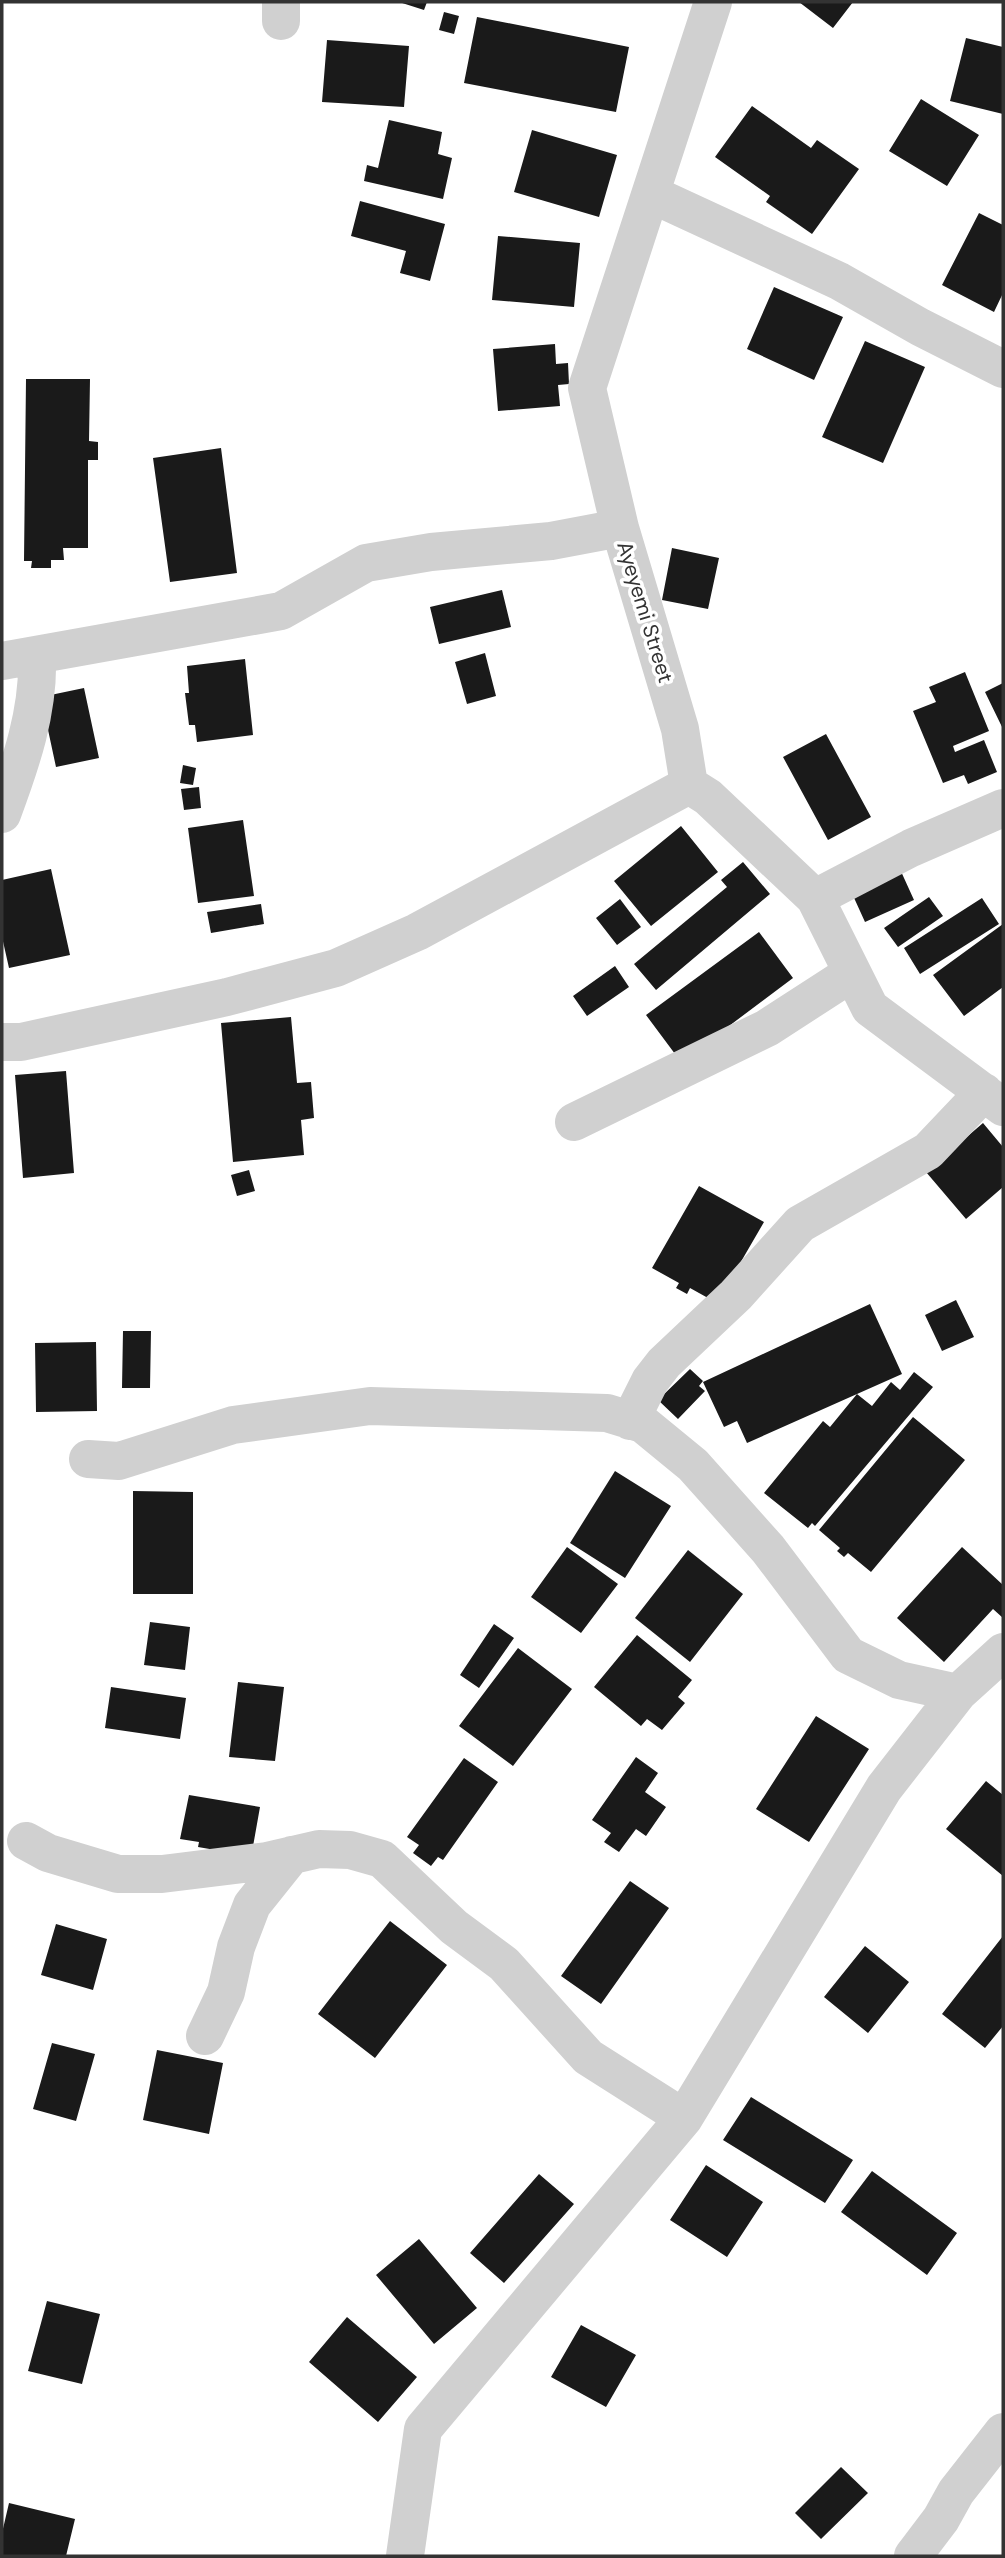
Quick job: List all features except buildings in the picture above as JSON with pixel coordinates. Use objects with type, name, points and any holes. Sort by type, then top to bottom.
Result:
[{"type":"street","name":"Ayeyemi Street","points":[[689,785],[680,729],[620,528],[587,388],[713,2]]},
{"type":"street","points":[[650,194],[839,281],[920,327],[1003,369]]},
{"type":"street","points":[[2,814],[32,721],[38,688],[19,659],[281,611],[366,563],[431,552],[551,541],[620,528]]},
{"type":"street","points":[[2,1042],[20,1042],[227,997],[335,968],[417,932],[689,785],[708,797],[815,898],[870,1008],[994,1100],[928,1152],[800,1224],[736,1295],[664,1363],[650,1381],[630,1420]]},
{"type":"street","points":[[815,898],[912,848],[1003,808]]},
{"type":"street","points":[[574,1122],[767,1028],[852,973]]},
{"type":"street","points":[[88,1459],[119,1461],[233,1425],[370,1406],[607,1413],[643,1424],[692,1465],[768,1549],[848,1655],[899,1680],[958,1693]]},
{"type":"street","points":[[405,2556],[423,2429],[684,2118],[884,1788],[958,1693],[1003,1652]]},
{"type":"street","points":[[26,1841],[48,1853],[118,1874],[162,1874],[319,1849],[350,1850],[382,1859],[454,1927],[504,1964],[588,2057],[684,2118]]},
{"type":"street","points":[[205,2036],[226,1992],[236,1947],[252,1905],[292,1855]]},
{"type":"street","points":[[913,2556],[941,2519],[956,2492],[1003,2432]]}]
